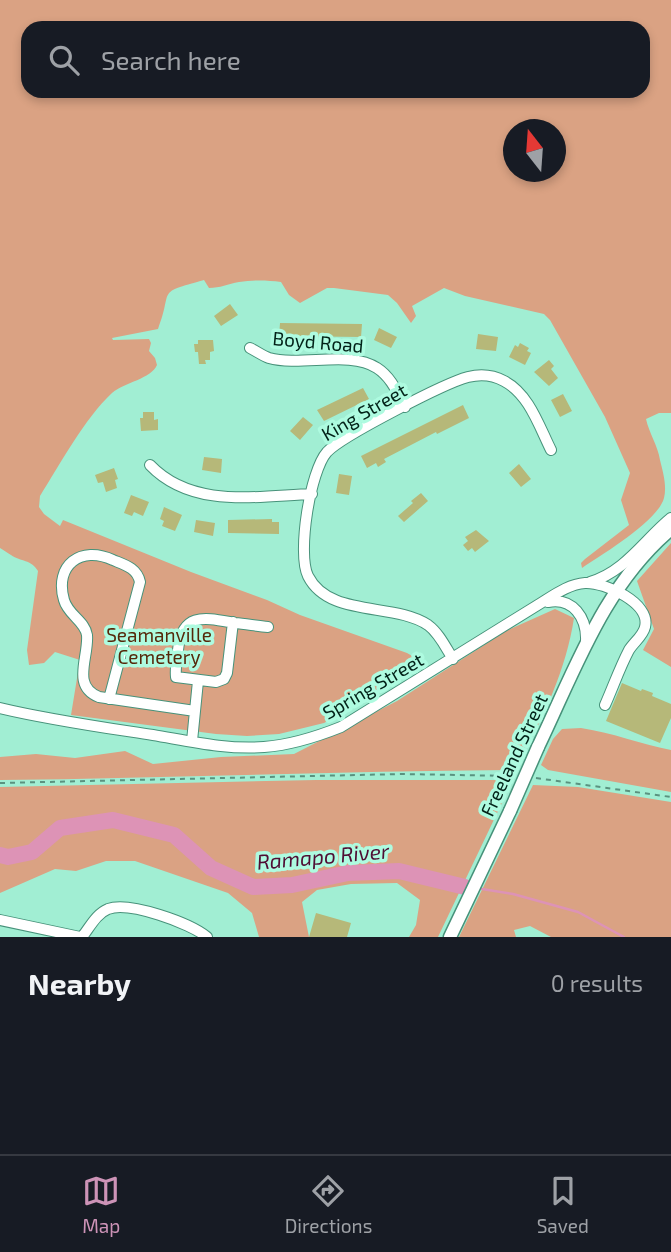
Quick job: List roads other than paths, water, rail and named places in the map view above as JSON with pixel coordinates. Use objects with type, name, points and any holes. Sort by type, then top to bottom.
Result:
[{"type":"main road","name":"Freeland Street","points":[[450,937],[586,641],[617,591],[650,549],[671,529]]},
{"type":"street","name":"Boyd Road","points":[[250,348],[269,358],[282,360],[346,360],[368,363],[392,382],[405,407]]},
{"type":"street","name":"King Street","points":[[453,659],[436,632],[425,623],[339,601],[324,594],[314,585],[306,572],[303,555],[318,466],[326,453],[345,439],[459,380],[478,376],[493,377],[508,383],[525,399],[551,450]]},
{"type":"street","points":[[150,466],[180,487],[209,496],[312,494]]},
{"type":"street","name":"Spring Street","points":[[0,708],[46,719],[231,747],[262,747],[312,739],[368,712],[541,603],[571,587],[606,576],[625,564],[671,518]]},
{"type":"street","points":[[109,699],[140,582],[138,574],[132,569],[100,554],[87,554],[73,561],[65,570],[62,580],[62,597],[67,610],[84,626],[87,633],[83,667],[85,686],[95,696],[109,699],[195,711]]},
{"type":"street","points":[[585,583],[617,591],[637,605],[644,617],[645,626],[630,649],[605,705]]},
{"type":"street","points":[[541,603],[561,601],[573,607],[582,618],[587,632],[586,641]]},
{"type":"street","points":[[233,622],[226,677],[216,682],[176,676],[181,634],[192,622],[202,618],[233,622],[268,627]]},
{"type":"street","points":[[192,741],[198,681]]},
{"type":"street","points":[[0,920],[81,937],[98,915],[119,906],[131,907],[193,928],[206,937]]},
{"type":"waterway","name":"Ramapo River","points":[[0,855],[8,857],[32,852],[60,828],[113,820],[174,835],[211,868],[253,887],[292,885],[348,873],[399,871],[465,887]]},
{"type":"waterway","name":"Ramapo River","points":[[482,889],[513,894],[578,912],[624,937]]},
{"type":"park label","name":"Seamanville Cemetery","points":[[159,646]]}]
